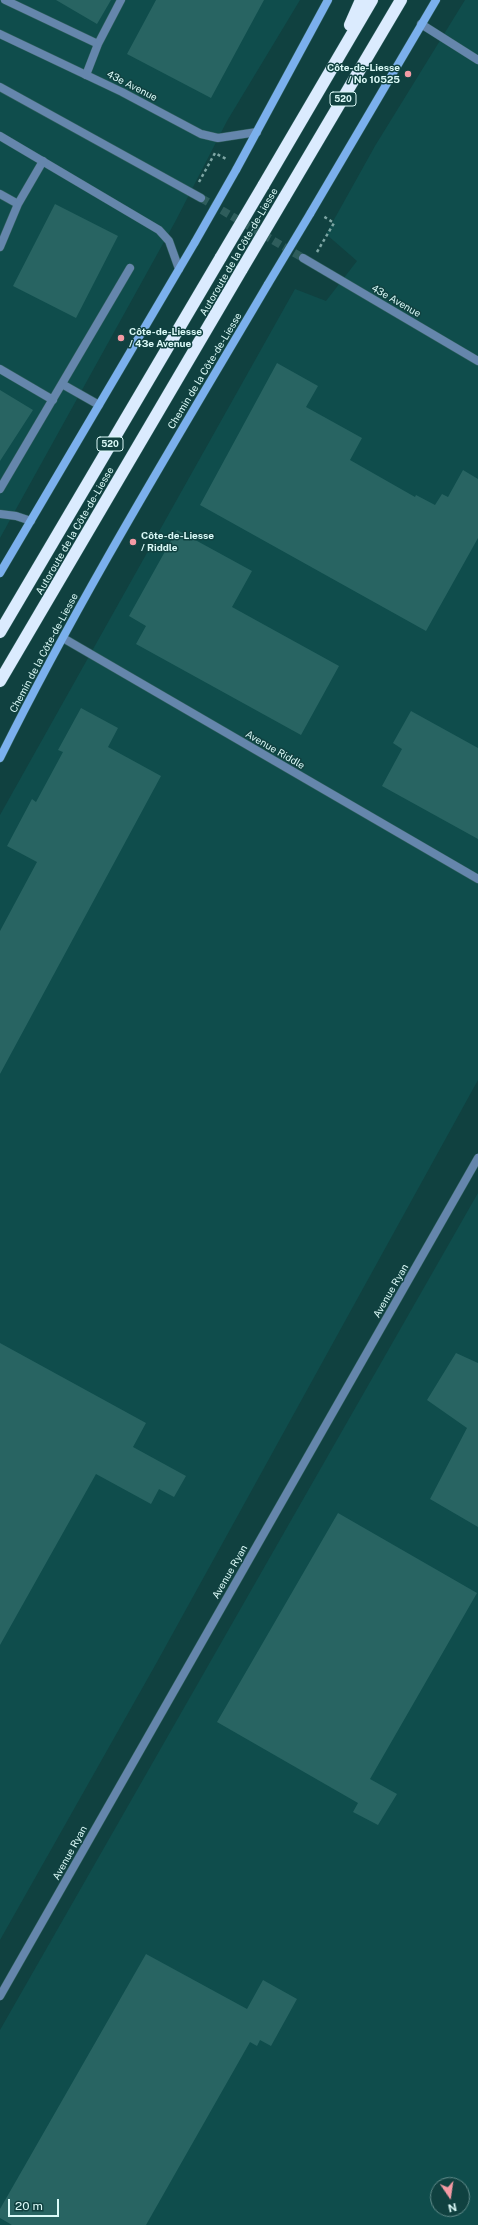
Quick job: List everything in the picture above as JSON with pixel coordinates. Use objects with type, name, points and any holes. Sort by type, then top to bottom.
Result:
[{"type":"highway","points":[[329,72],[361,0]]},
{"type":"highway","name":"Autoroute de la Côte-de-Liesse","points":[[0,632],[372,0]]},
{"type":"highway","name":"Autoroute de la Côte-de-Liesse","points":[[0,681],[401,0]]},
{"type":"main road","points":[[0,573],[195,242],[257,132],[328,0]]},
{"type":"main road","name":"Chemin de la Côte-de-Liesse","points":[[0,758],[114,545],[436,0]]},
{"type":"street","points":[[4,0],[98,44]]},
{"type":"street","points":[[86,75],[98,44],[121,0]]},
{"type":"street","points":[[421,24],[478,60]]},
{"type":"street","name":"43e Avenue","points":[[0,34],[86,75],[206,136],[223,138],[257,132]]},
{"type":"street","points":[[0,87],[201,198]]},
{"type":"street","points":[[0,136],[159,230],[169,241],[179,269]]},
{"type":"street","points":[[0,246],[18,204],[43,161]]},
{"type":"street","points":[[0,194],[18,204]]},
{"type":"street","name":"43e Avenue","points":[[303,258],[478,361]]},
{"type":"street","points":[[0,489],[130,268]]},
{"type":"street","points":[[0,369],[53,400]]},
{"type":"street","points":[[62,384],[99,405]]},
{"type":"street","points":[[0,514],[16,516],[31,521]]},
{"type":"street","name":"Avenue Riddle","points":[[63,638],[478,879]]},
{"type":"street","name":"Avenue Ryan","points":[[0,1996],[478,1158]]},
{"type":"path","points":[[201,178],[216,154],[226,159]]},
{"type":"path","points":[[320,248],[334,223],[324,217]]},
{"type":"shaded area","points":[[0,0],[300,0],[227,121],[175,222],[0,538]]},
{"type":"shaded area","points":[[465,0],[478,0],[478,1080],[157,1662],[0,1940],[0,815],[295,289],[326,301],[357,261],[326,234],[375,146]]},
{"type":"shaded area","points":[[478,1193],[478,2225],[0,2225],[0,2030]]},
{"type":"building","points":[[56,0],[111,0],[97,24]]},
{"type":"building","points":[[156,0],[264,0],[211,98],[127,54]]},
{"type":"building","points":[[55,204],[118,236],[76,318],[13,286]]},
{"type":"building","points":[[277,363],[318,386],[306,407],[362,438],[350,460],[415,497],[416,495],[435,505],[442,494],[448,497],[463,470],[478,479],[478,538],[426,631],[200,505]]},
{"type":"building","points":[[0,390],[33,410],[0,461]]},
{"type":"building","points":[[177,530],[252,571],[232,607],[339,666],[301,735],[136,644],[146,626],[129,616]]},
{"type":"building","points":[[81,708],[118,728],[108,747],[161,776],[0,1074],[0,931],[37,862],[7,846],[32,799],[36,802],[63,752],[58,750]]},
{"type":"building","points":[[411,711],[478,748],[478,839],[382,786],[402,749],[393,743]]},
{"type":"building","points":[[0,1343],[146,1423],[133,1447],[186,1476],[174,1497],[159,1489],[151,1504],[96,1474],[0,1645]]},
{"type":"building","points":[[456,1353],[478,1363],[478,1527],[430,1499],[467,1428],[427,1400]]},
{"type":"building","points":[[338,1513],[477,1593],[370,1779],[397,1794],[378,1825],[353,1812],[358,1803],[217,1722]]},
{"type":"building","points":[[146,1954],[247,2009],[263,1980],[297,1999],[271,2046],[260,2040],[257,2046],[250,2042],[146,2225],[12,2225],[0,2218],[0,2209]]},
{"type":"tunnel","points":[[201,198],[303,258]]},
{"type":"place","name":"Côte-de-Liesse / No 10525","points":[[408,74]]},
{"type":"place","name":"Côte-de-Liesse / 43e Avenue","points":[[121,338]]},
{"type":"place","name":"Côte-de-Liesse / Riddle","points":[[133,542]]}]
